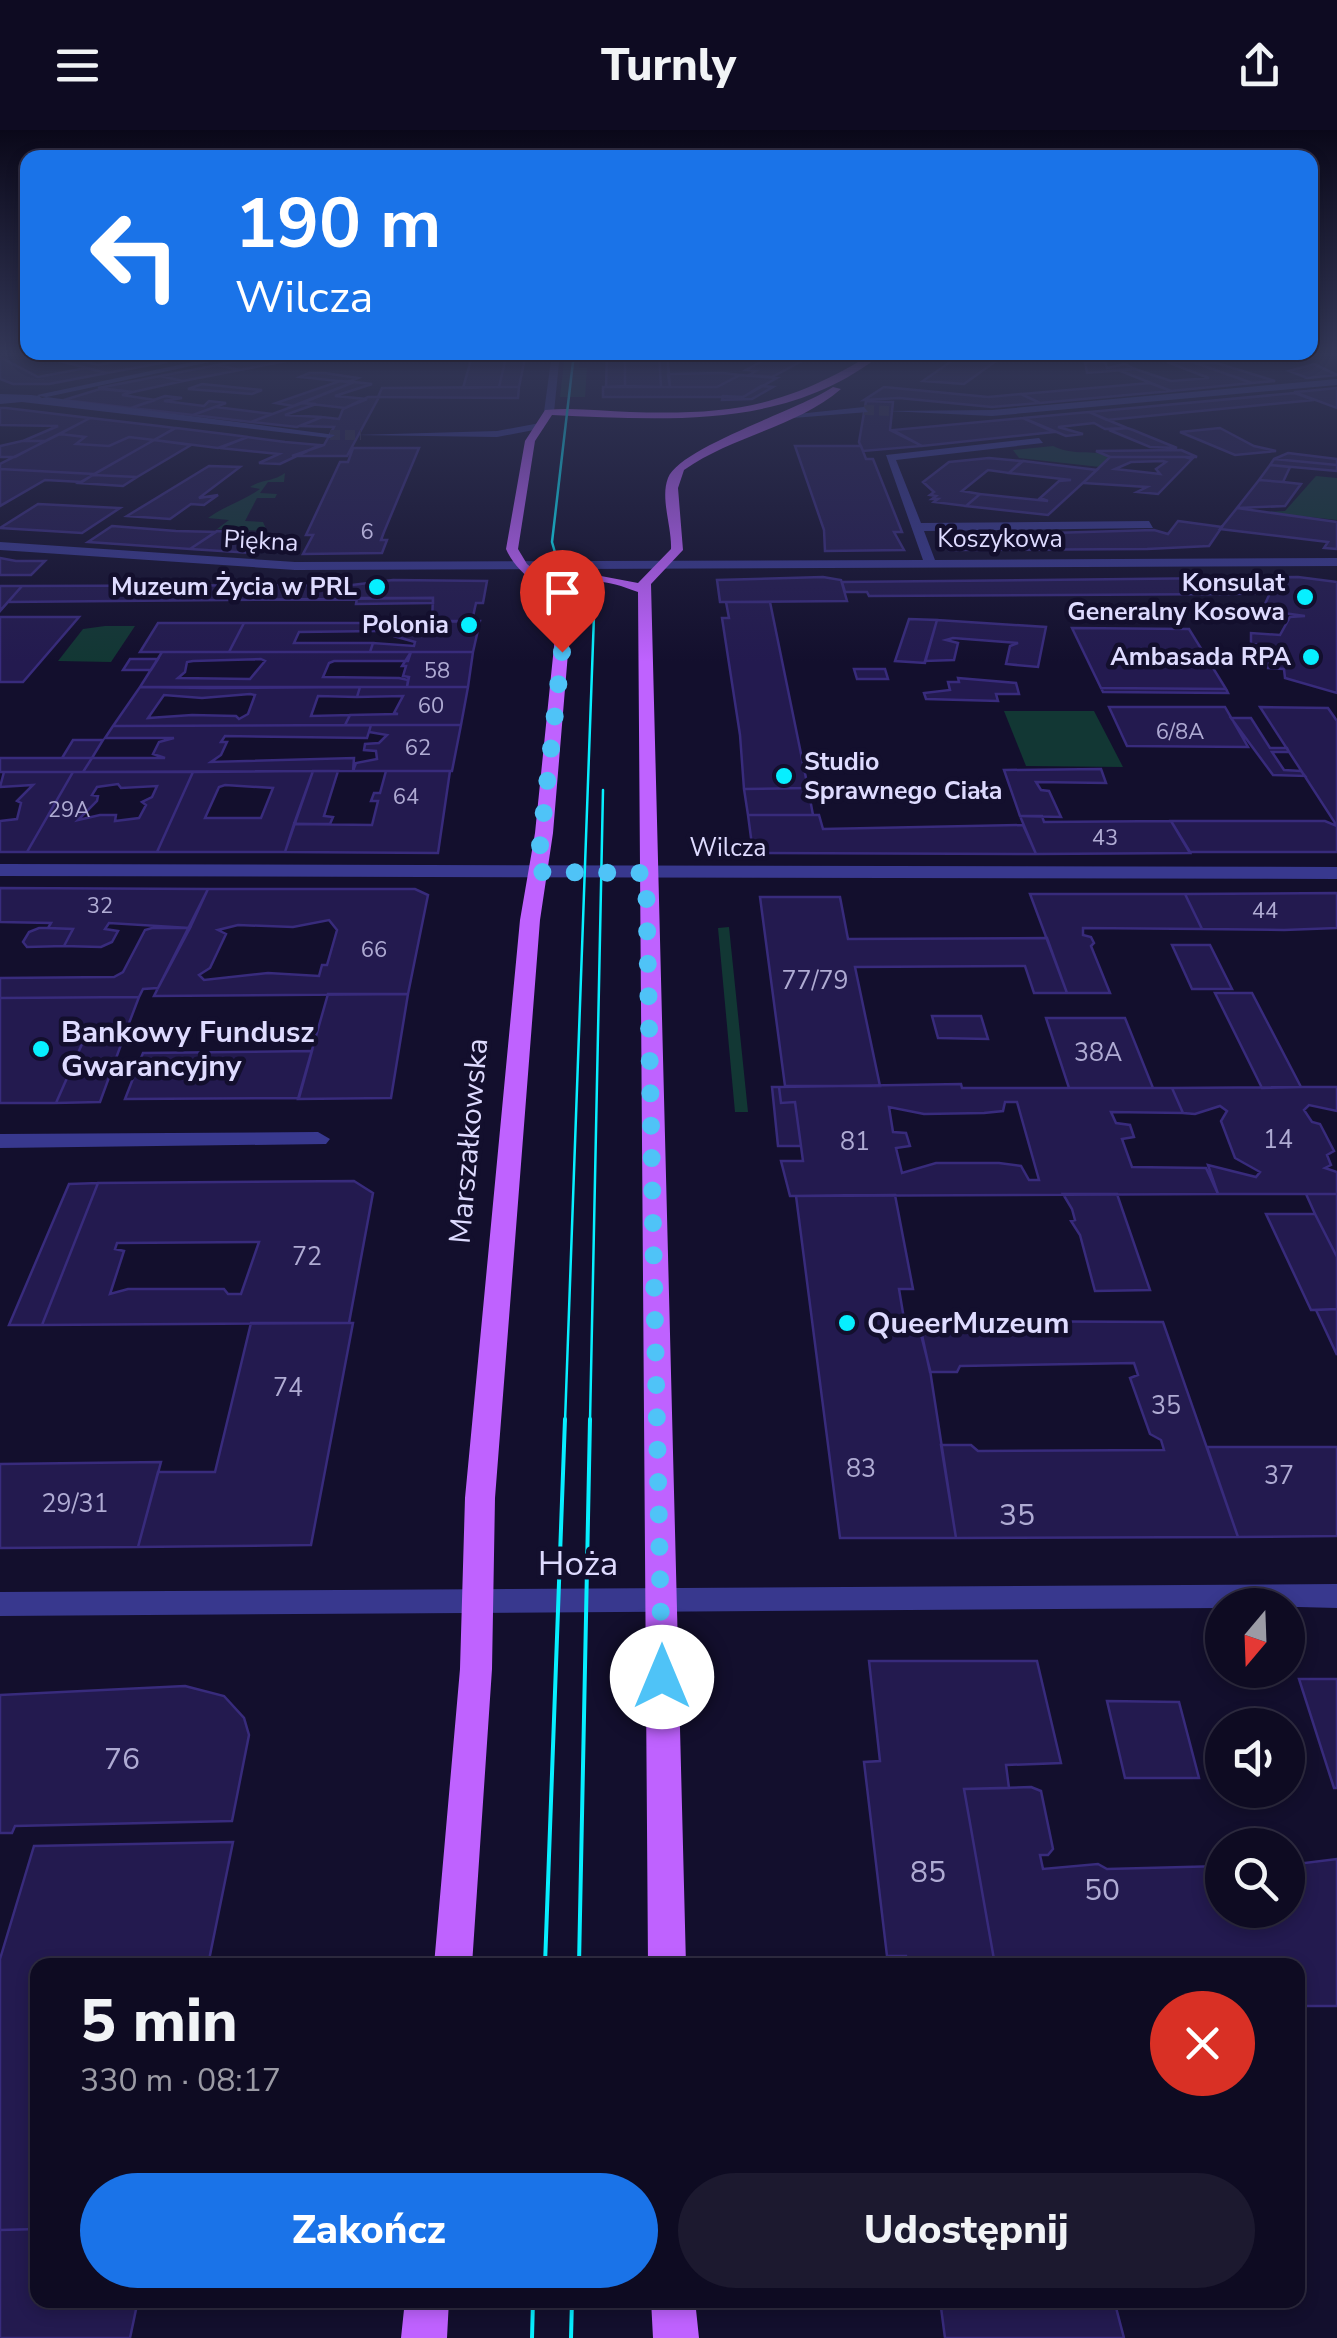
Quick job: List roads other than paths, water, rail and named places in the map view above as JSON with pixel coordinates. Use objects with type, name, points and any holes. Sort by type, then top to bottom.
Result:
[{"type":"main road","points":[[527,456],[512,546],[520,564],[552,591],[571,579],[594,576],[643,590]]},
{"type":"main road","points":[[667,1958],[643,590],[648,576],[678,544],[674,473],[695,456]]},
{"type":"main road","name":"Marszałkowska","points":[[452,1958],[478,1601],[481,1486],[564,617],[552,591]]},
{"type":"main road","points":[[424,2338],[426,2308]]},
{"type":"main road","points":[[674,2308],[676,2338]]},
{"type":"street","points":[[898,456],[890,457],[930,562]]},
{"type":"street","points":[[919,526],[1149,526]]},
{"type":"street","name":"Piękna","points":[[0,546],[275,565],[663,563]]},
{"type":"street","name":"Koszykowa","points":[[663,563],[1337,562]]},
{"type":"street","name":"Wilcza","points":[[0,870],[1337,873]]},
{"type":"street","points":[[0,1141],[318,1139]]},
{"type":"street","name":"Hoża","points":[[0,1604],[1337,1596]]},
{"type":"tram line","points":[[562,456],[552,542],[558,563],[594,615],[565,1422]]},
{"type":"tram line","points":[[590,1422],[603,790]]},
{"type":"tram line","points":[[545,1958],[565,1419]]},
{"type":"tram line","points":[[579,1958],[590,1419]]},
{"type":"tram line","points":[[532,2338],[533,2308]]},
{"type":"tram line","points":[[571,2338],[572,2308]]},
{"type":"place","name":"Muzeum Życia w PRL","points":[[377,587]]},
{"type":"place","name":"Konsulat Generalny Kosowa","points":[[1305,597]]},
{"type":"place","name":"Polonia","points":[[469,625]]},
{"type":"place","name":"Ambasada RPA","points":[[1311,657]]},
{"type":"place","name":"Studio Sprawnego Ciała","points":[[784,776]]},
{"type":"place","name":"Bankowy Fundusz Gwarancyjny","points":[[41,1049]]},
{"type":"place","name":"QueerMuzeum","points":[[847,1323]]}]
